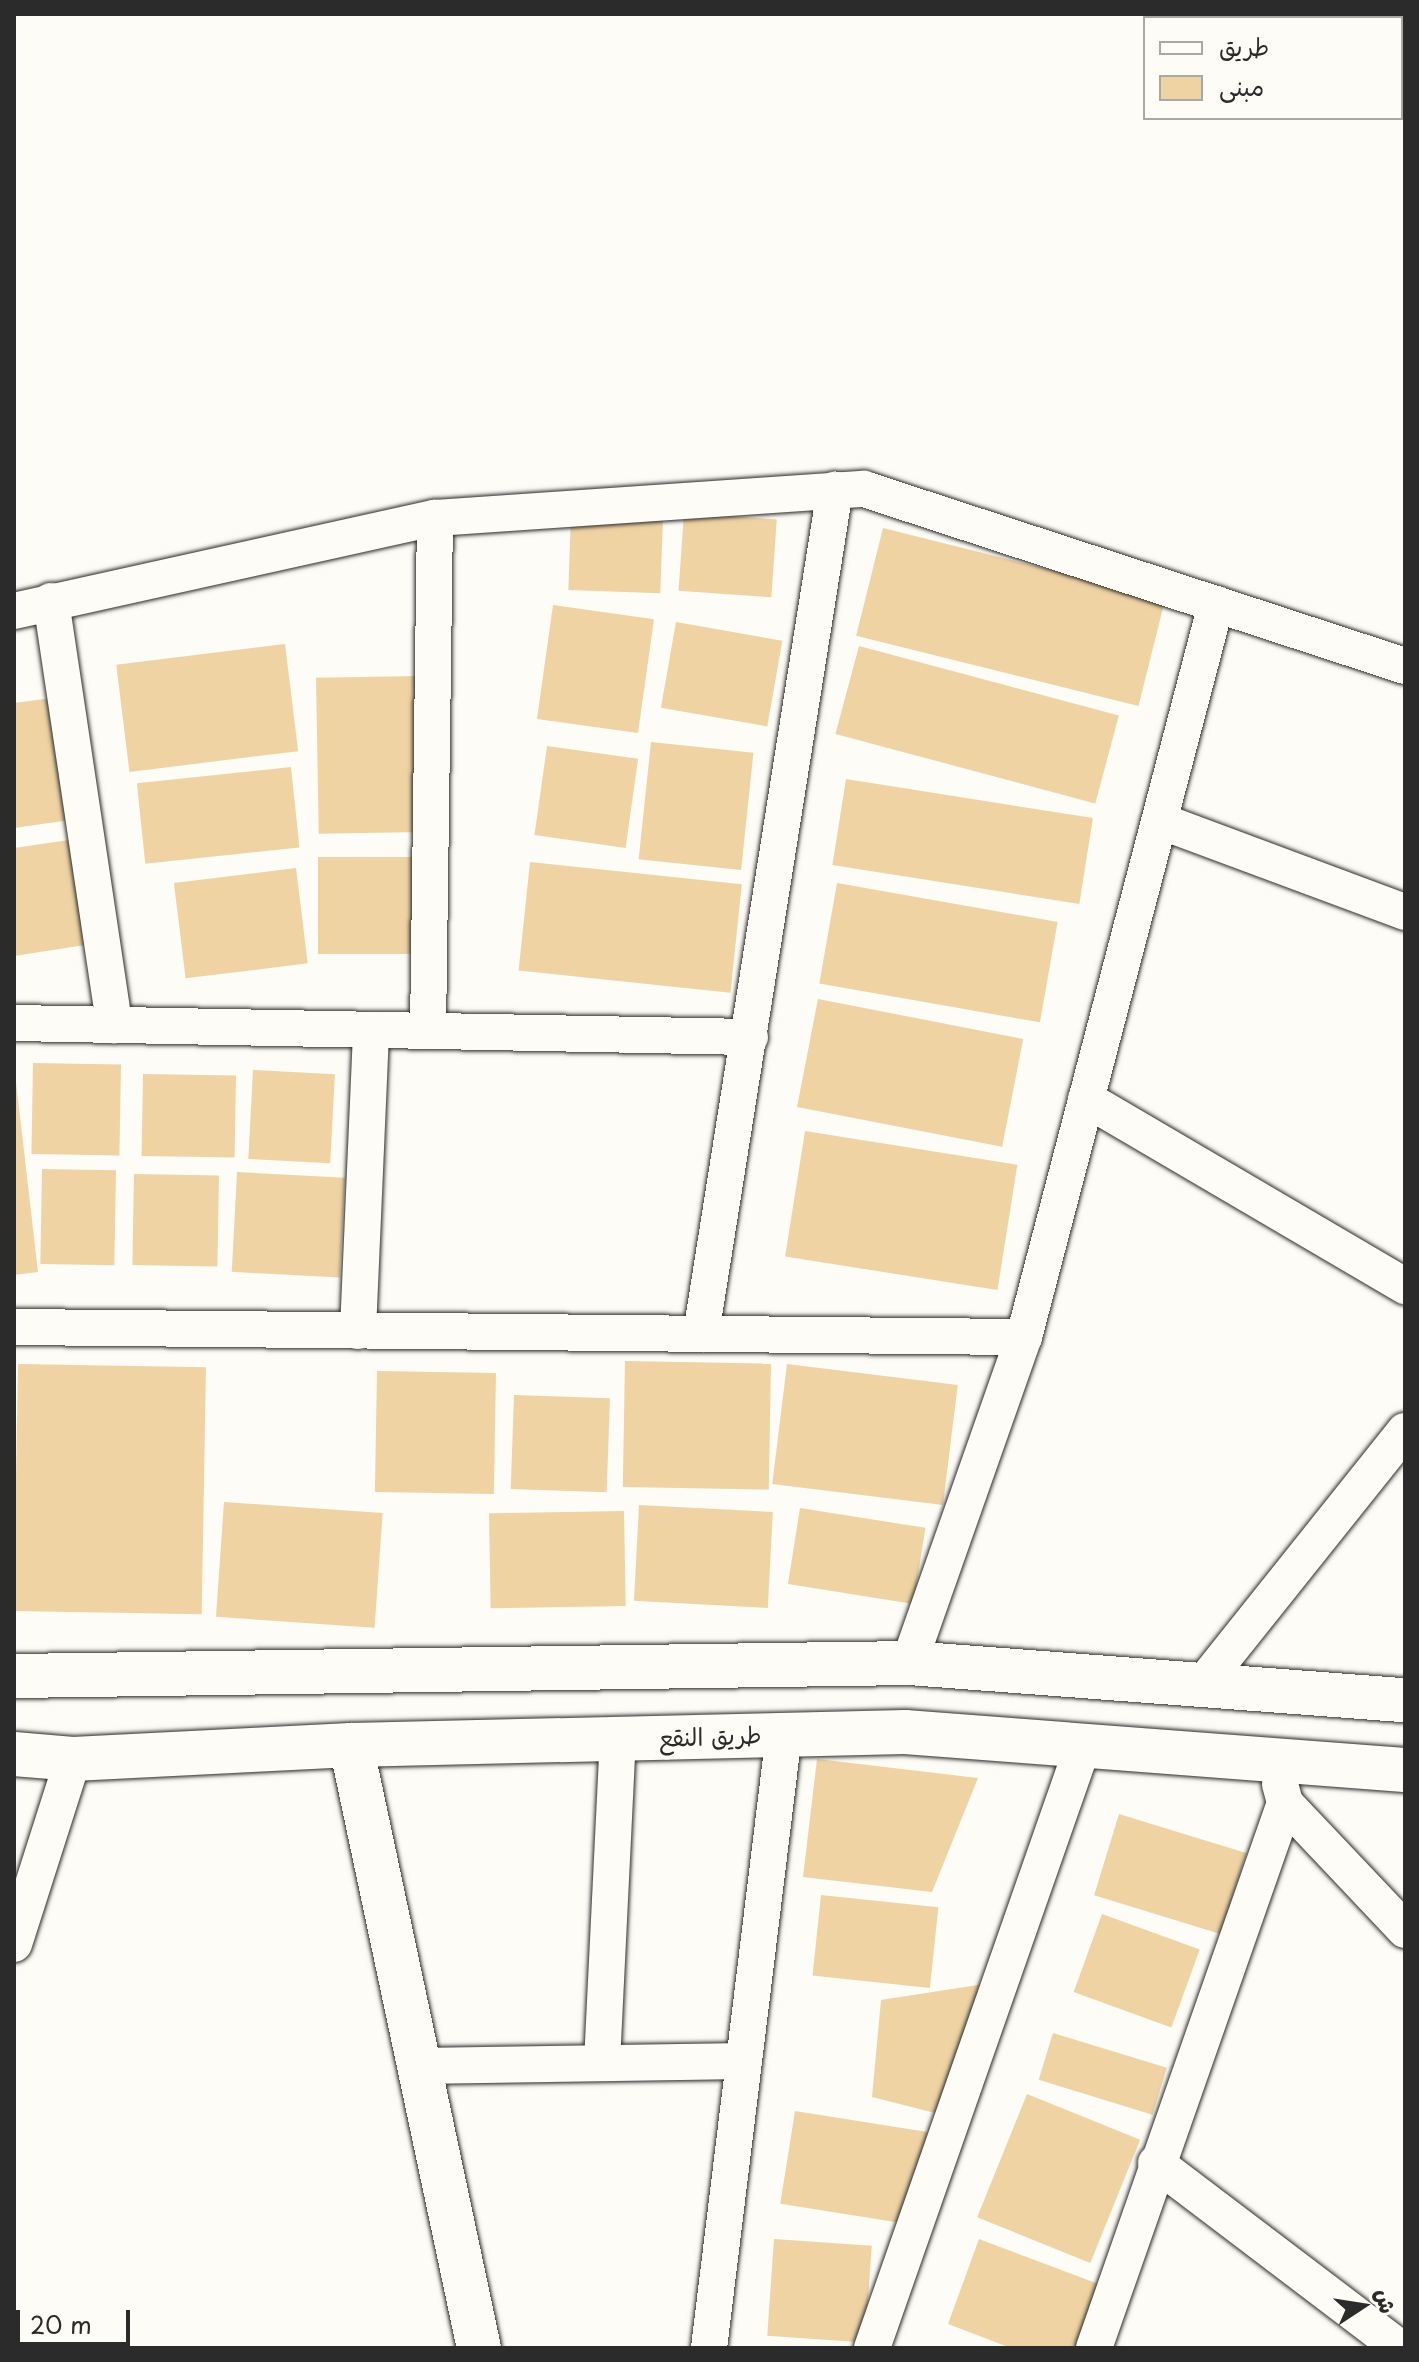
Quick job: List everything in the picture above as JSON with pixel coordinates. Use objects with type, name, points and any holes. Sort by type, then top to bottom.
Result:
[{"type":"street","points":[[14,611],[435,518],[864,489],[1405,666]]},
{"type":"street","points":[[701,1334],[835,490]]},
{"type":"street","points":[[428,1031],[435,518]]},
{"type":"street","points":[[51,601],[114,1025]]},
{"type":"street","points":[[909,1663],[1024,1337],[1216,604]]},
{"type":"street","points":[[1160,821],[1405,912]]},
{"type":"street","points":[[14,1023],[750,1037]]},
{"type":"street","points":[[358,1331],[371,1030]]},
{"type":"street","points":[[1086,1099],[1405,1286]]},
{"type":"street","points":[[14,1327],[1024,1337]]},
{"type":"street","points":[[1202,1685],[1405,1431]]},
{"type":"street","points":[[14,1676],[909,1663],[1405,1700]]},
{"type":"street","name":"طريق النقع","points":[[14,1754],[73,1759],[351,1745],[905,1732],[1084,1743],[1405,1770]]},
{"type":"street","points":[[709,2348],[784,1734]]},
{"type":"street","points":[[602,2063],[618,1739]]},
{"type":"street","points":[[872,2348],[1084,1743]]},
{"type":"street","points":[[351,1745],[479,2348]]},
{"type":"street","points":[[14,1944],[73,1759]]},
{"type":"street","points":[[1273,1760],[1285,1803],[1405,1930]]},
{"type":"street","points":[[1094,2348],[1156,2163],[1285,1803]]},
{"type":"street","points":[[420,2066],[744,2061]]},
{"type":"street","points":[[1156,2163],[1400,2348]]},
{"type":"building","points":[[684,513],[777,519],[771,597],[679,591]]},
{"type":"building","points":[[571,514],[663,517],[660,593],[568,590]]},
{"type":"building","points":[[883,528],[1165,598],[1139,706],[856,636]]},
{"type":"building","points":[[553,605],[654,619],[638,733],[537,719]]},
{"type":"building","points":[[676,622],[782,641],[767,726],[661,708]]},
{"type":"building","points":[[285,644],[298,751],[129,772],[116,665]]},
{"type":"building","points":[[859,646],[1119,716],[1095,804],[835,734]]},
{"type":"building","points":[[420,676],[423,832],[319,834],[316,678]]},
{"type":"building","points":[[52,698],[70,820],[14,828],[14,703]]},
{"type":"building","points":[[651,742],[753,753],[741,870],[639,859]]},
{"type":"building","points":[[547,746],[638,759],[626,848],[534,835]]},
{"type":"building","points":[[291,767],[299,848],[145,864],[137,783]]},
{"type":"building","points":[[846,779],[1093,818],[1079,904],[832,865]]},
{"type":"building","points":[[69,840],[85,945],[14,956],[14,848]]},
{"type":"building","points":[[318,857],[417,857],[417,954],[318,954]]},
{"type":"building","points":[[530,862],[742,884],[730,993],[519,970]]},
{"type":"building","points":[[296,868],[308,963],[186,978],[174,883]]},
{"type":"building","points":[[837,883],[1058,922],[1040,1022],[819,983]]},
{"type":"building","points":[[818,999],[1023,1039],[1002,1147],[797,1107]]},
{"type":"building","points":[[33,1063],[121,1065],[119,1156],[31,1154]]},
{"type":"building","points":[[253,1070],[335,1074],[330,1163],[248,1159]]},
{"type":"building","points":[[143,1074],[236,1076],[235,1158],[142,1156]]},
{"type":"building","points":[[14,1083],[38,1272],[14,1275]]},
{"type":"building","points":[[805,1131],[1017,1165],[997,1290],[785,1256]]},
{"type":"building","points":[[42,1169],[116,1170],[114,1265],[40,1264]]},
{"type":"building","points":[[237,1172],[345,1178],[340,1278],[232,1272]]},
{"type":"building","points":[[134,1174],[219,1175],[217,1266],[132,1265]]},
{"type":"building","points":[[625,1361],[771,1364],[769,1490],[623,1487]]},
{"type":"building","points":[[18,1364],[206,1367],[202,1614],[14,1611]]},
{"type":"building","points":[[787,1364],[958,1385],[943,1505],[772,1484]]},
{"type":"building","points":[[377,1371],[496,1373],[494,1494],[375,1492]]},
{"type":"building","points":[[514,1395],[610,1398],[607,1492],[511,1489]]},
{"type":"building","points":[[224,1502],[383,1513],[375,1628],[216,1617]]},
{"type":"building","points":[[639,1505],[773,1512],[768,1608],[634,1601]]},
{"type":"building","points":[[800,1508],[925,1528],[913,1604],[788,1584]]},
{"type":"building","points":[[624,1511],[626,1606],[491,1608],[489,1513]]},
{"type":"building","points":[[817,1759],[978,1778],[932,1892],[803,1877]]},
{"type":"building","points":[[1119,1814],[1246,1853],[1221,1934],[1094,1895]]},
{"type":"building","points":[[821,1895],[938,1907],[930,1988],[813,1976]]},
{"type":"building","points":[[1102,1914],[1200,1950],[1171,2028],[1074,1992]]},
{"type":"building","points":[[984,1984],[943,2115],[872,2097],[881,2000]]},
{"type":"building","points":[[1053,2033],[1167,2068],[1152,2115],[1039,2080]]},
{"type":"building","points":[[1027,2094],[1140,2140],[1090,2263],[977,2217]]},
{"type":"building","points":[[795,2111],[927,2132],[913,2225],[780,2204]]},
{"type":"building","points":[[774,2239],[872,2246],[865,2343],[767,2336]]},
{"type":"building","points":[[979,2239],[1101,2285],[1078,2348],[1011,2348],[948,2324]]}]
